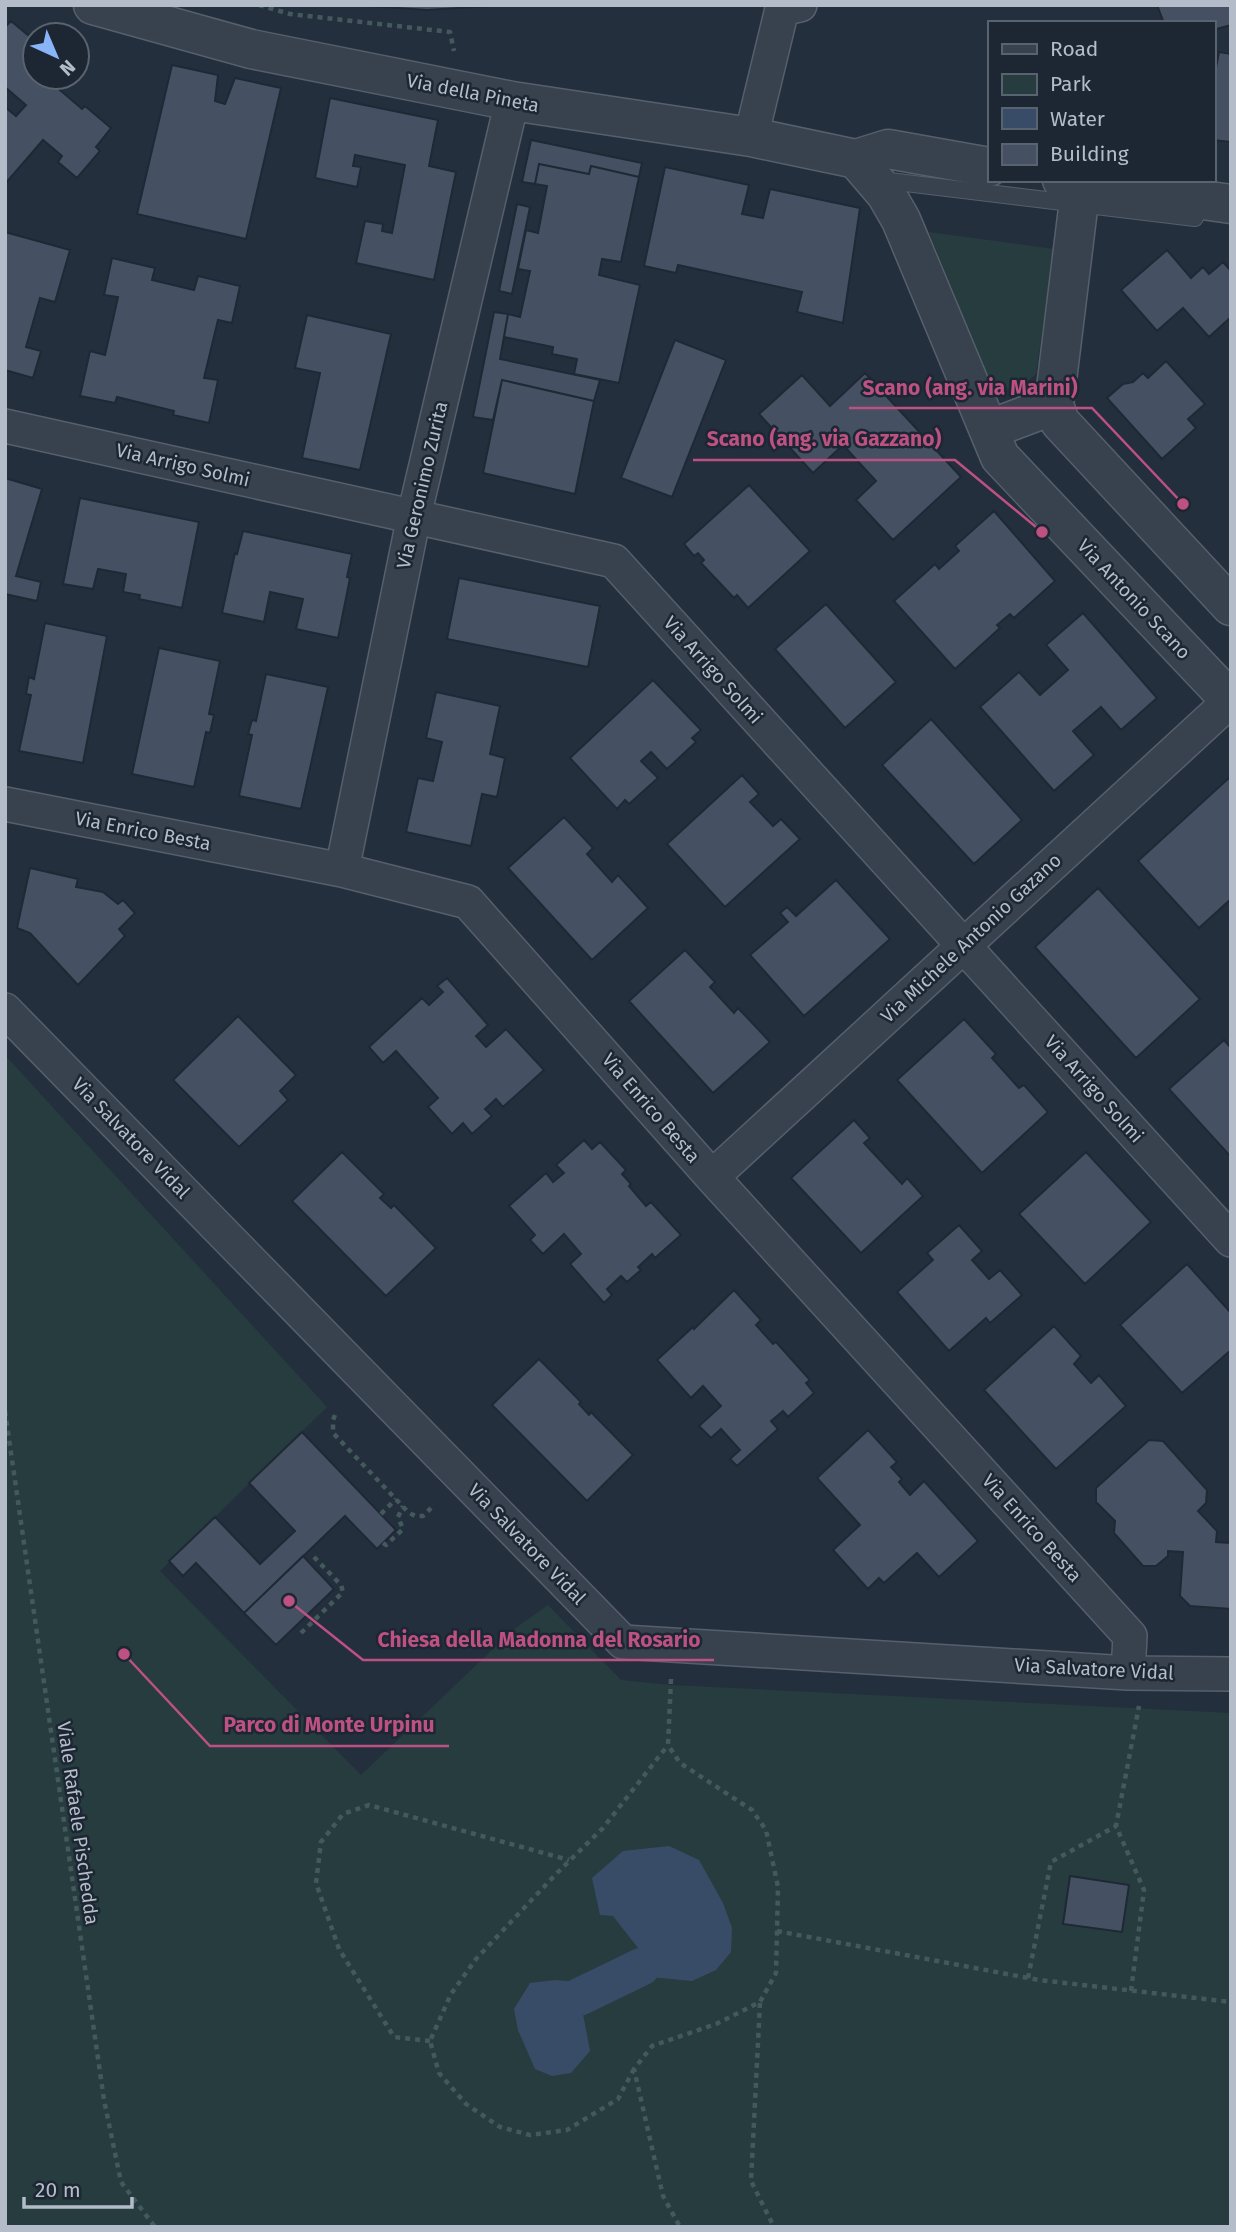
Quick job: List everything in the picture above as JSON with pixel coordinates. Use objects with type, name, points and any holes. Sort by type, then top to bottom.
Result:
[{"type":"street","name":"Via della Pineta","points":[[93,5],[251,49],[512,102],[751,137],[856,159]]},
{"type":"street","points":[[751,137],[782,9],[800,5]]},
{"type":"street","name":"Via Geronimo Zurita","points":[[342,870],[414,516],[512,102]]},
{"type":"street","points":[[856,159],[888,149],[988,167]]},
{"type":"street","name":"Via Antonio Scano","points":[[856,159],[886,194],[901,220],[1000,457],[1230,701]]},
{"type":"street","points":[[1219,212],[1074,189],[1054,405],[1060,422],[1231,606]]},
{"type":"street","points":[[990,429],[1054,405]]},
{"type":"street","name":"Via Arrigo Solmi","points":[[5,426],[614,561],[1231,1240]]},
{"type":"street","name":"Via Michele Antonio Gazano","points":[[712,1177],[1230,701]]},
{"type":"street","name":"Via Enrico Besta","points":[[5,804],[342,870],[468,902],[712,1177],[1130,1636],[1135,1683]]},
{"type":"street","name":"Via Salvatore Vidal","points":[[5,1010],[623,1642],[1135,1683],[1231,1674]]},
{"type":"lane","points":[[856,159],[889,181],[1074,189]]},
{"type":"path","points":[[259,5],[290,14],[450,32]]},
{"type":"path","name":"Viale Rafaele Pischedda","points":[[5,1411],[104,2100],[121,2182],[155,2227]]},
{"type":"path","points":[[335,1415],[332,1420],[333,1433],[403,1507],[415,1516],[423,1516],[431,1508]]},
{"type":"path","points":[[381,1514],[396,1499]]},
{"type":"path","points":[[383,1543],[386,1545],[403,1530],[398,1517],[403,1507]]},
{"type":"path","points":[[301,1633],[343,1592],[341,1585],[314,1557]]},
{"type":"path","points":[[662,1644],[672,1685],[668,1745],[603,1828],[476,1959],[451,1994],[430,2041],[439,2073],[466,2104],[500,2127],[530,2135],[567,2130],[618,2099],[634,2069],[652,2046],[716,2024],[760,2002]]},
{"type":"path","points":[[1131,1991],[1144,1890],[1116,1826],[1135,1683]]},
{"type":"path","points":[[668,1745],[680,1763],[752,1810],[766,1830],[778,1887],[776,1973],[760,2002],[751,2182],[774,2227]]},
{"type":"path","points":[[430,2041],[394,2037],[339,1949],[316,1883],[321,1842],[343,1814],[369,1805],[570,1860]]},
{"type":"path","points":[[1028,1978],[1051,1862],[1116,1826]]},
{"type":"path","points":[[777,1931],[1028,1978],[1231,2002]]},
{"type":"path","points":[[634,2069],[663,2196],[680,2227]]},
{"type":"green space","points":[[929,232],[1054,249],[1036,374],[1023,385],[1005,388],[986,374]]},
{"type":"green space","points":[[5,1055],[327,1407],[160,1571],[361,1775],[514,1629],[548,1605],[621,1680],[672,1685],[1231,1713],[1231,2227],[5,2227]]},
{"type":"water","points":[[669,1846],[699,1860],[723,1903],[732,1928],[731,1952],[716,1970],[692,1981],[641,1976],[642,1953],[613,1916],[600,1915],[592,1878],[623,1851]]},
{"type":"water","points":[[555,1980],[577,1982],[590,2051],[571,2073],[552,2076],[535,2069],[518,2030],[514,2009],[530,1983]]},
{"type":"building","points":[[356,5],[506,5],[427,10]]},
{"type":"building","points":[[1157,5],[1231,5],[1231,25],[1215,29],[1215,21],[1163,21]]},
{"type":"building","points":[[11,21],[21,29],[21,91],[61,91],[82,109],[85,106],[111,128],[96,147],[100,151],[77,178],[58,162],[62,156],[43,140],[5,184],[5,107],[16,116],[26,105],[5,87],[5,27]]},
{"type":"building","points":[[1219,52],[1231,54],[1231,142],[1215,140],[1215,73]]},
{"type":"building","points":[[172,65],[218,75],[215,101],[225,104],[235,78],[281,88],[246,239],[137,214]]},
{"type":"building","points":[[330,98],[438,120],[429,166],[456,172],[434,280],[356,263],[365,221],[383,224],[382,231],[392,233],[405,165],[355,155],[353,166],[361,167],[357,187],[315,178]]},
{"type":"building","points":[[531,140],[642,163],[639,177],[591,166],[589,174],[539,164],[535,184],[522,182]]},
{"type":"building","points":[[539,164],[589,174],[591,166],[639,177],[621,262],[602,259],[599,275],[640,285],[619,383],[574,374],[577,359],[552,354],[553,347],[504,337],[508,314],[520,317],[530,271],[518,269],[526,230],[538,233],[547,186],[535,184]]},
{"type":"building","points":[[665,167],[749,185],[742,214],[763,218],[770,189],[860,208],[843,323],[797,312],[802,292],[678,265],[676,273],[644,266]]},
{"type":"building","points":[[517,204],[530,207],[512,294],[499,291]]},
{"type":"building","points":[[5,232],[70,250],[55,302],[40,298],[26,347],[41,351],[33,378],[5,370]]},
{"type":"building","points":[[1167,250],[1191,278],[1203,267],[1209,274],[1223,262],[1231,271],[1231,317],[1209,337],[1183,308],[1157,331],[1121,290]]},
{"type":"building","points":[[112,258],[155,268],[152,280],[194,290],[198,276],[240,286],[232,323],[218,320],[204,378],[218,380],[209,423],[117,397],[115,403],[80,396],[90,351],[105,355],[118,297],[104,295]]},
{"type":"building","points":[[494,312],[508,314],[500,359],[600,380],[594,401],[502,380],[493,420],[473,417]]},
{"type":"building","points":[[307,315],[391,334],[360,470],[302,458],[320,373],[295,368]]},
{"type":"building","points":[[675,340],[726,360],[672,497],[621,478]]},
{"type":"building","points":[[1166,361],[1205,404],[1188,419],[1196,428],[1162,459],[1107,398],[1123,384],[1133,382],[1143,373],[1148,378]]},
{"type":"building","points":[[865,373],[961,477],[893,540],[856,500],[876,481],[843,445],[813,473],[759,414],[802,375],[830,406]]},
{"type":"building","points":[[502,380],[594,401],[575,494],[483,473]]},
{"type":"building","points":[[5,478],[42,489],[16,576],[41,582],[37,601],[5,594]]},
{"type":"building","points":[[749,485],[810,551],[748,608],[737,595],[734,598],[701,563],[704,560],[698,553],[694,556],[684,544]]},
{"type":"building","points":[[80,498],[199,522],[182,608],[139,599],[140,595],[123,592],[126,574],[98,569],[93,589],[63,584]]},
{"type":"building","points":[[994,511],[1055,581],[1014,618],[1010,614],[997,625],[1000,628],[955,669],[894,601],[935,564],[939,569],[959,551],[955,546]]},
{"type":"building","points":[[243,531],[352,554],[338,638],[296,629],[303,599],[270,592],[264,622],[222,613],[235,553],[237,554]]},
{"type":"building","points":[[459,578],[600,606],[588,667],[447,639]]},
{"type":"building","points":[[826,604],[896,682],[845,728],[775,649]]},
{"type":"building","points":[[1083,613],[1157,698],[1121,730],[1101,707],[1073,731],[1094,755],[1054,791],[980,707],[1019,672],[1040,695],[1068,670],[1046,645]]},
{"type":"building","points":[[45,623],[107,636],[83,763],[19,751],[31,695],[26,694],[29,677],[34,679]]},
{"type":"building","points":[[159,648],[220,661],[209,714],[214,715],[210,733],[206,732],[194,787],[132,774]]},
{"type":"building","points":[[266,674],[328,687],[301,809],[239,796],[252,735],[248,734],[252,720],[256,721]]},
{"type":"building","points":[[653,680],[701,730],[692,738],[696,742],[667,769],[651,752],[641,761],[658,778],[629,804],[625,800],[617,809],[570,758]]},
{"type":"building","points":[[436,692],[500,706],[490,754],[505,758],[497,797],[482,794],[471,846],[406,832],[418,778],[433,781],[442,742],[426,738]]},
{"type":"building","points":[[931,719],[1022,820],[974,864],[882,765]]},
{"type":"building","points":[[742,775],[759,794],[750,802],[773,826],[781,819],[800,839],[725,907],[667,844]]},
{"type":"building","points":[[1230,777],[1231,899],[1199,928],[1138,861]]},
{"type":"building","points":[[564,817],[593,848],[587,854],[612,882],[618,875],[648,908],[592,960],[508,868]]},
{"type":"building","points":[[30,868],[78,879],[76,887],[103,892],[118,904],[123,900],[135,913],[119,929],[125,936],[78,985],[30,933],[17,928]]},
{"type":"building","points":[[836,880],[890,939],[804,1016],[750,955],[788,922],[780,913],[787,907],[796,916]]},
{"type":"building","points":[[1098,888],[1200,999],[1136,1058],[1035,947]]},
{"type":"building","points":[[685,950],[715,982],[710,987],[734,1013],[738,1008],[770,1042],[713,1093],[629,1001]]},
{"type":"building","points":[[447,978],[488,1025],[476,1036],[486,1047],[506,1029],[544,1070],[503,1107],[496,1099],[485,1109],[492,1116],[472,1134],[463,1123],[452,1134],[428,1107],[438,1098],[396,1051],[383,1063],[369,1047],[422,998],[429,1005],[443,992],[437,986]]},
{"type":"building","points":[[238,1016],[296,1075],[280,1091],[288,1100],[239,1147],[173,1080]]},
{"type":"building","points":[[964,1019],[996,1054],[992,1058],[1019,1088],[1024,1085],[1048,1112],[982,1173],[897,1080]]},
{"type":"building","points":[[1224,1040],[1231,1048],[1231,1157],[1169,1089]]},
{"type":"building","points":[[854,1120],[870,1138],[864,1143],[902,1184],[907,1178],[923,1196],[861,1253],[791,1178]]},
{"type":"building","points":[[584,1140],[592,1149],[600,1142],[626,1170],[622,1174],[646,1206],[651,1202],[681,1235],[655,1258],[652,1254],[638,1267],[641,1270],[627,1282],[621,1276],[607,1289],[612,1295],[604,1303],[570,1264],[581,1254],[564,1234],[543,1254],[530,1240],[535,1235],[509,1206],[546,1173],[553,1182],[564,1173],[556,1165]]},
{"type":"building","points":[[342,1152],[384,1194],[380,1198],[391,1208],[394,1205],[436,1248],[386,1296],[292,1201]]},
{"type":"building","points":[[1086,1152],[1151,1222],[1085,1284],[1019,1214]]},
{"type":"building","points":[[959,1225],[982,1251],[972,1260],[989,1279],[1000,1270],[1022,1295],[990,1323],[986,1318],[949,1351],[897,1292],[933,1260],[927,1253]]},
{"type":"building","points":[[1187,1264],[1231,1313],[1231,1350],[1182,1393],[1120,1325]]},
{"type":"building","points":[[734,1290],[761,1320],[756,1325],[773,1344],[776,1342],[810,1380],[806,1383],[814,1393],[788,1417],[783,1411],[771,1421],[778,1429],[737,1466],[730,1459],[740,1450],[721,1429],[711,1438],[699,1426],[721,1406],[703,1386],[691,1398],[657,1360]]},
{"type":"building","points":[[1054,1326],[1081,1356],[1074,1364],[1091,1383],[1099,1375],[1126,1406],[1056,1469],[984,1390]]},
{"type":"building","points":[[539,1359],[581,1402],[579,1404],[589,1415],[591,1412],[633,1455],[587,1501],[492,1405]]},
{"type":"building","points":[[868,1430],[897,1462],[891,1467],[902,1479],[899,1482],[910,1495],[924,1481],[978,1541],[939,1577],[917,1553],[884,1583],[879,1578],[868,1589],[833,1550],[860,1525],[817,1478]]},
{"type":"building","points":[[302,1432],[396,1530],[377,1549],[345,1516],[244,1613],[196,1563],[183,1576],[169,1561],[215,1517],[260,1564],[295,1531],[249,1483]]},
{"type":"building","points":[[1149,1440],[1163,1441],[1207,1490],[1206,1503],[1198,1511],[1217,1531],[1216,1542],[1231,1543],[1231,1609],[1190,1606],[1180,1596],[1183,1552],[1168,1551],[1168,1556],[1156,1566],[1143,1566],[1114,1533],[1115,1521],[1096,1502],[1096,1488]]},
{"type":"building","points":[[303,1556],[334,1589],[276,1645],[244,1613]]},
{"type":"building","points":[[1070,1876],[1129,1885],[1122,1932],[1063,1924]]},
{"type":"waterway","points":[[579,1997],[641,1967]]},
{"type":"place","name":"Scano (ang. via Marini)","points":[[1183,504]]},
{"type":"place","name":"Scano (ang. via Gazzano)","points":[[1042,532]]},
{"type":"place","name":"Chiesa della Madonna del Rosario","points":[[289,1601]]},
{"type":"place","name":"Parco di Monte Urpinu","points":[[124,1654]]}]
